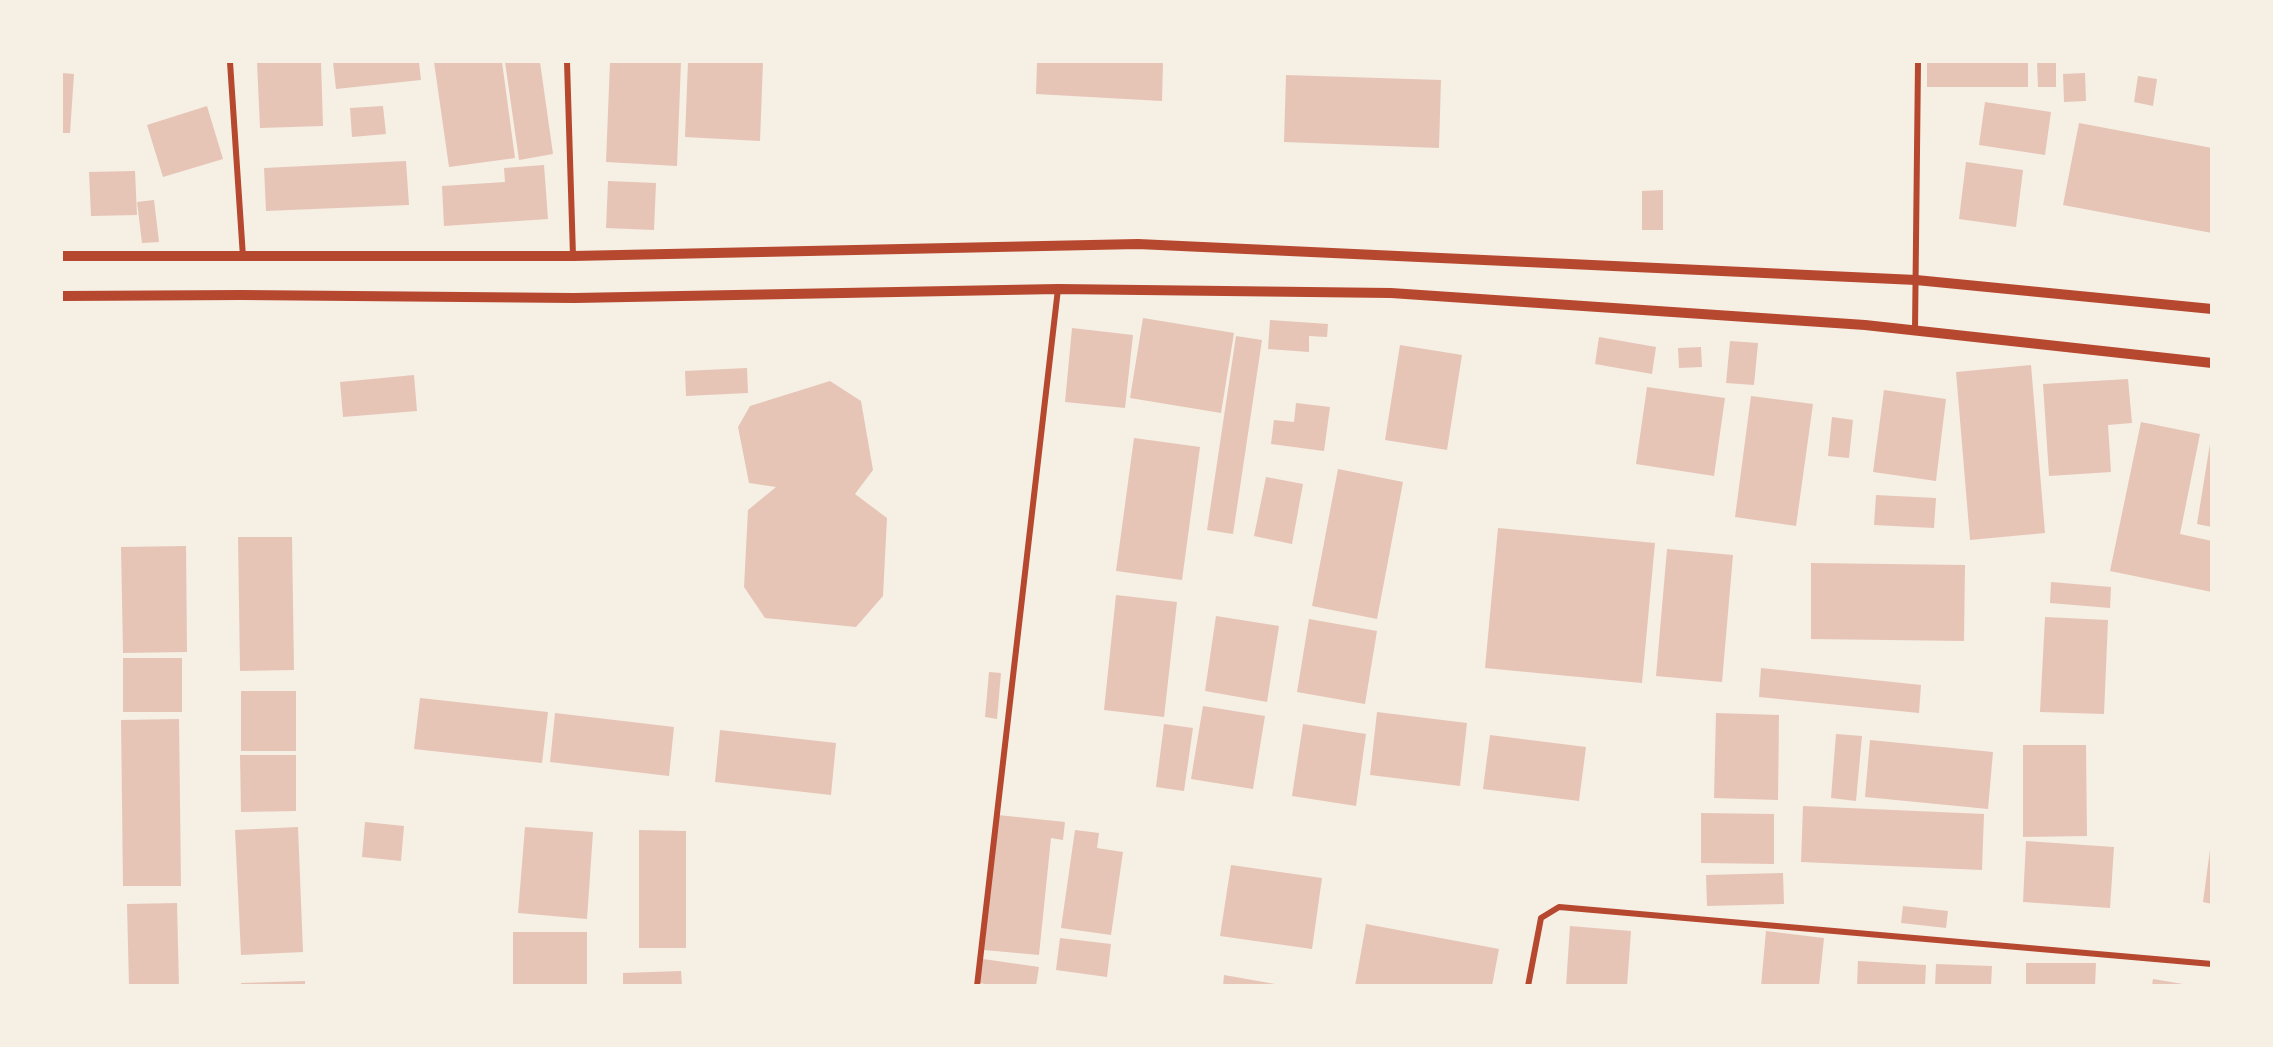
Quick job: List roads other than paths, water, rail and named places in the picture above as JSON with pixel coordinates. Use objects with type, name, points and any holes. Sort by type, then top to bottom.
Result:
[{"type":"street","points":[[230,62],[243,257]]},
{"type":"street","points":[[567,62],[573,256]]},
{"type":"street","points":[[1916,330],[1918,62]]},
{"type":"street","points":[[62,256],[573,256],[1138,244],[1917,280],[2211,309]]},
{"type":"street","points":[[977,986],[1058,289]]},
{"type":"street","points":[[62,296],[574,298],[1058,289],[1391,293],[1916,330],[2211,363]]},
{"type":"street","points":[[1528,986],[1541,918],[1559,907],[2211,964]]}]
